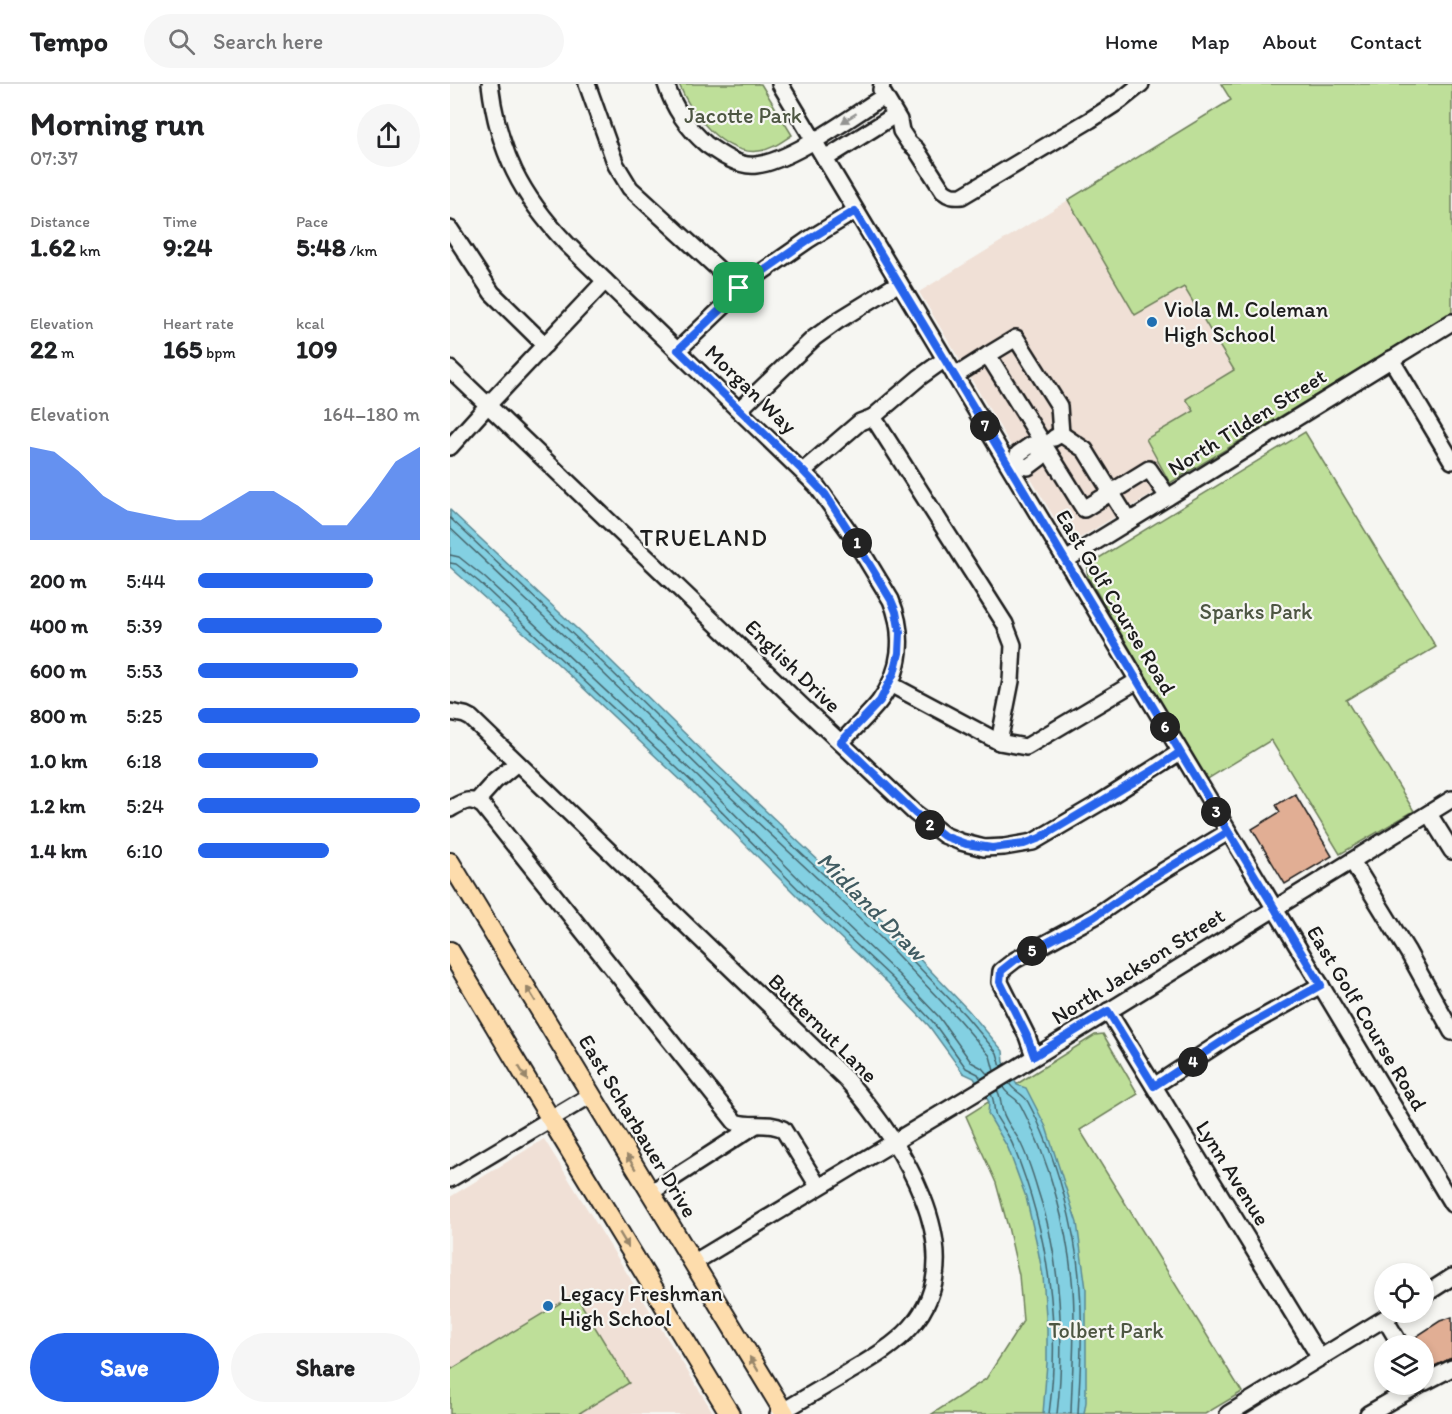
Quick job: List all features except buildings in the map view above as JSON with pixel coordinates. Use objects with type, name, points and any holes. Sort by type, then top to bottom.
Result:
[{"type":"main road","name":"East Scharbauer Drive","points":[[450,862],[782,1413]]},
{"type":"main road","points":[[450,951],[730,1414]]},
{"type":"street","name":"Morgan Way","points":[[490,84],[499,133],[520,185],[538,212],[557,234],[803,471],[831,503],[891,600],[899,625],[899,653],[890,684],[880,701],[841,742]]},
{"type":"street","points":[[587,84],[616,165],[630,188],[739,288]]},
{"type":"street","points":[[666,84],[673,102],[691,130],[712,148],[735,162],[754,165],[768,163],[814,141],[880,88],[897,118],[909,128],[915,140],[916,149],[943,191],[949,196],[962,196],[1090,120],[1142,84]]},
{"type":"street","name":"East Golf Course Road","points":[[780,84],[955,376],[1014,467],[1137,681],[1452,1204]]},
{"type":"street","points":[[825,159],[897,118]]},
{"type":"street","points":[[678,350],[723,307],[739,288],[808,240],[855,211]]},
{"type":"street","points":[[450,229],[492,293],[545,345]]},
{"type":"street","points":[[450,447],[605,280]]},
{"type":"street","points":[[740,409],[814,338],[899,283]]},
{"type":"street","name":"North Tilden Street","points":[[1066,560],[1452,322]]},
{"type":"street","points":[[955,376],[1016,339],[1059,406],[1061,434]]},
{"type":"street","points":[[988,356],[1042,446],[1084,509],[1149,469],[1168,497]]},
{"type":"street","points":[[803,471],[860,422],[873,417],[945,359]]},
{"type":"street","points":[[1391,359],[1452,461]]},
{"type":"street","name":"English Drive","points":[[450,369],[935,830],[961,842],[992,848],[1024,844],[1040,838],[1180,752]]},
{"type":"street","points":[[873,417],[1005,624],[1009,634],[1013,645],[1011,681],[999,742]]},
{"type":"street","points":[[1014,467],[1018,454],[1031,445],[1042,446],[1061,434]]},
{"type":"street","points":[[1061,434],[1085,450],[1129,521]]},
{"type":"street","points":[[890,684],[999,742],[1026,747],[1137,681]]},
{"type":"street","name":"Butternut Lane","points":[[450,712],[471,718],[846,1079],[872,1109],[893,1141],[917,1187],[934,1235],[936,1264],[933,1285],[924,1309],[911,1327],[885,1350],[782,1413]]},
{"type":"street","points":[[477,801],[517,763]]},
{"type":"street","name":"North Jackson Street","points":[[693,1263],[1452,800]]},
{"type":"street","points":[[450,809],[462,802],[477,801],[735,1122],[744,1125],[777,1125],[783,1129],[818,1186]]},
{"type":"street","points":[[1429,814],[1452,851]]},
{"type":"street","points":[[1034,1056],[1027,1036],[1000,982],[1001,971],[1015,960],[1094,917],[1145,882],[1228,832]]},
{"type":"street","points":[[1352,861],[1408,952],[1452,1032]]},
{"type":"street","points":[[1154,1086],[1238,1031],[1321,985]]},
{"type":"street","name":"Lynn Avenue","points":[[1108,1011],[1320,1358]]},
{"type":"street","points":[[450,1179],[591,1095]]},
{"type":"street","points":[[650,1193],[756,1125]]},
{"type":"street","points":[[1434,1289],[1452,1277]]},
{"type":"street","points":[[1228,1414],[1378,1323]]},
{"type":"street","points":[[1434,1377],[1452,1368]]},
{"type":"street","points":[[1368,1414],[1401,1395]]},
{"type":"shaded area","name":"Viola M. Coleman High School","points":[[1231,100],[1386,352],[1075,541],[1067,539],[919,292]]},
{"type":"shaded area","name":"Legacy Freshman High School","points":[[544,1139],[714,1414],[450,1414],[450,1197]]},
{"type":"green space","name":"Jacotte Park","points":[[679,84],[761,84],[792,135],[776,145],[759,151],[746,151],[733,147],[721,140],[700,119]]},
{"type":"green space","points":[[1221,84],[1452,84],[1452,313],[1170,483],[1146,439],[1194,411],[1186,399],[1234,370],[1184,287],[1135,315],[1068,200],[1231,100]]},
{"type":"green space","name":"Sparks Park","points":[[1305,432],[1436,647],[1346,700],[1414,811],[1340,854],[1271,740],[1206,780],[1088,577],[1087,571],[1089,564]]},
{"type":"green space","name":"Tolbert Park","points":[[1103,1034],[1138,1094],[1080,1130],[1242,1392],[1205,1414],[932,1414],[986,1379],[1023,1321],[1019,1275],[996,1183],[966,1116],[1095,1035]]},
{"type":"green space","points":[[575,1294],[629,1383],[578,1414],[450,1414],[450,1370]]},
{"type":"water","points":[[450,510],[890,928],[969,1011],[1003,1051],[1004,1062],[1017,1085],[1026,1088],[1046,1127],[1077,1223],[1086,1289],[1086,1402],[1084,1414],[1043,1414],[1047,1329],[1043,1276],[1036,1240],[1026,1197],[1008,1148],[988,1114],[989,1102],[974,1078],[963,1073],[929,1026],[888,983],[688,787],[541,648],[450,567]]},
{"type":"place","name":"Viola M. Coleman High School","points":[[1152,322]]},
{"type":"place","name":"Legacy Freshman High School","points":[[548,1306]]},
{"type":"district","name":"TRUELAND","points":[[704,537]]},
{"type":"route","points":[[739,288],[723,307],[678,350],[825,494],[876,573],[891,600],[899,625],[899,653],[890,684],[880,701],[841,742],[935,830],[944,836],[984,848],[1033,842],[1130,785],[1180,752],[1321,985],[1238,1031],[1154,1086],[1108,1011],[1034,1056],[1027,1036],[1000,982],[1001,971],[1015,960],[1094,917],[1119,898],[1228,832],[1180,752],[1038,514],[855,211],[808,240],[739,288]]},
{"type":"water label","name":"Midland Draw","points":[[872,906]]}]
